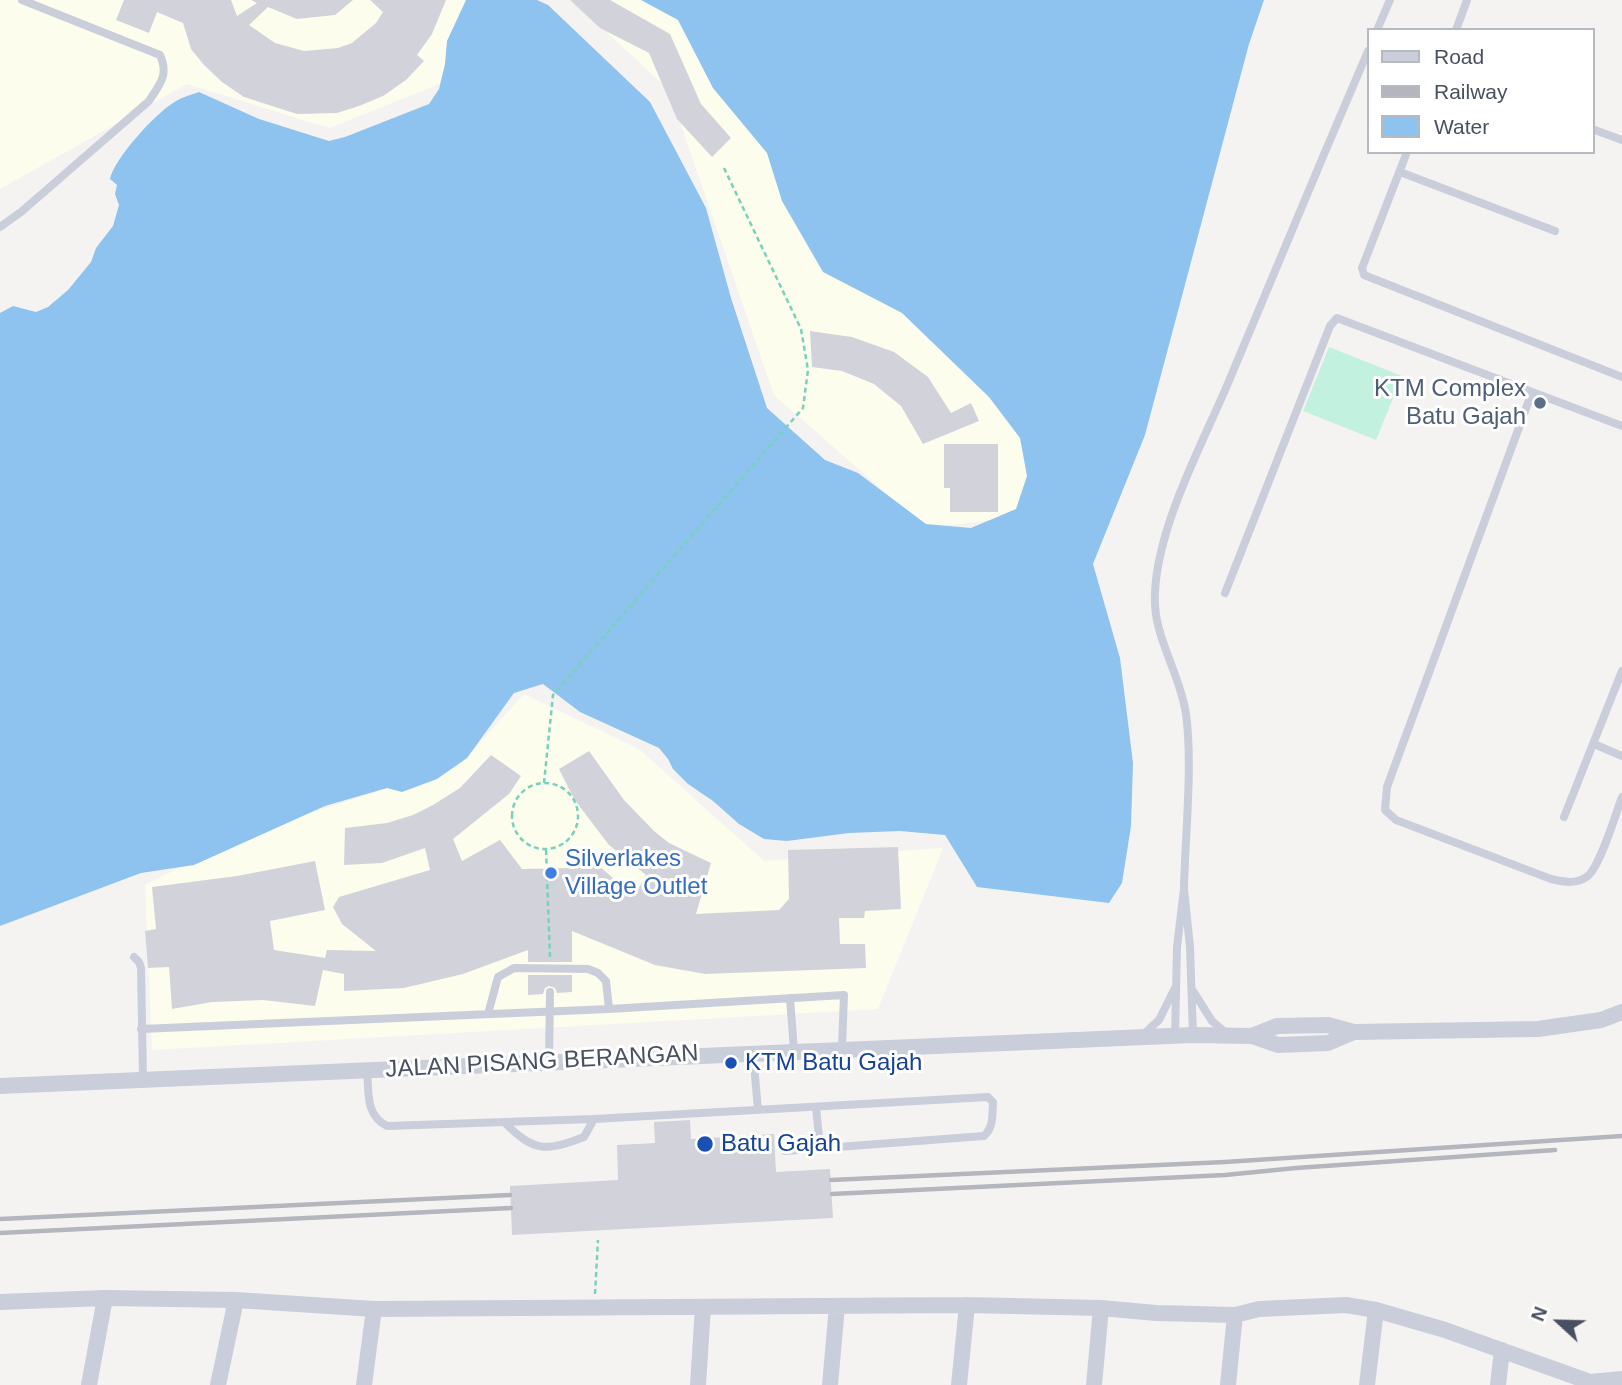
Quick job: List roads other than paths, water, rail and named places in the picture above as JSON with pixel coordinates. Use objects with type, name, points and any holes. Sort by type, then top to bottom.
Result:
[{"type":"street","name":"JALAN PISANG BERANGAN","points":[[1252,1037],[1277,1026],[1328,1025],[1354,1032],[1538,1029],[1590,1022],[1622,1012]]},
{"type":"street","points":[[1328,1025],[1328,1043]]},
{"type":"street","points":[[1277,1026],[1278,1045]]},
{"type":"street","name":"JALAN PISANG BERANGAN","points":[[0,1086],[1193,1035],[1228,1034],[1252,1037],[1278,1045],[1328,1043],[1354,1032]]},
{"type":"street","points":[[89,1385],[105,1298]]},
{"type":"street","points":[[0,1302],[105,1298],[236,1300],[374,1309],[967,1305],[1235,1315],[1259,1309],[1346,1305],[1376,1310],[1445,1330],[1590,1383],[1622,1379]]},
{"type":"street","points":[[218,1385],[236,1300]]},
{"type":"street","points":[[959,1385],[967,1305]]},
{"type":"street","points":[[830,1385],[837,1306]]},
{"type":"street","points":[[698,1385],[703,1307]]},
{"type":"street","points":[[1094,1385],[1101,1308]]},
{"type":"street","points":[[364,1385],[374,1309]]},
{"type":"street","points":[[1367,1385],[1376,1310]]},
{"type":"street","points":[[1228,1385],[1235,1315]]},
{"type":"street","points":[[1498,1385],[1502,1350]]},
{"type":"lane","points":[[0,227],[149,102],[162,81],[165,66],[160,55],[22,0]]},
{"type":"lane","points":[[1378,28],[1390,0]]},
{"type":"lane","points":[[1457,28],[1467,0]]},
{"type":"lane","points":[[1175,1036],[1176,973],[1184,889],[1186,722],[1183,698],[1156,618],[1158,564],[1184,486],[1366,56]]},
{"type":"lane","points":[[1594,130],[1622,141]]},
{"type":"lane","points":[[1406,154],[1362,268],[1364,275],[1622,377]]},
{"type":"lane","points":[[1400,172],[1555,231]]},
{"type":"lane","points":[[1225,593],[1330,326],[1337,318],[1622,426]]},
{"type":"lane","points":[[1532,392],[1387,787],[1385,810],[1396,820],[1551,879],[1572,882],[1588,875],[1596,865],[1622,797]]},
{"type":"lane","points":[[1564,817],[1622,671]]},
{"type":"lane","points":[[1594,744],[1622,755]]},
{"type":"lane","points":[[1184,889],[1192,972],[1193,1035]]},
{"type":"lane","points":[[134,957],[141,968],[143,1079]]},
{"type":"lane","points":[[488,1014],[498,977],[513,968],[588,969],[598,973],[606,981],[609,1009]]},
{"type":"lane","points":[[1176,973],[1192,972]]},
{"type":"lane","points":[[1136,1038],[1159,1020],[1176,987]]},
{"type":"lane","points":[[1192,988],[1212,1021],[1228,1034]]},
{"type":"lane","points":[[549,1062],[550,992]]},
{"type":"lane","points":[[141,1028],[609,1009],[844,995],[842,1049]]},
{"type":"lane","points":[[790,998],[794,1051]]},
{"type":"lane","points":[[753,1053],[758,1110]]},
{"type":"lane","points":[[367,1070],[371,1112],[377,1121],[387,1126],[594,1119],[988,1097],[993,1102],[992,1124],[990,1131],[984,1136],[785,1151]]},
{"type":"lane","points":[[816,1107],[820,1148]]},
{"type":"lane","points":[[505,1122],[521,1138],[545,1149],[584,1137],[594,1119]]},
{"type":"water","points":[[466,0],[537,0],[548,5],[650,102],[706,208],[731,298],[767,408],[825,460],[858,473],[926,524],[971,528],[1016,509],[1027,476],[1020,438],[989,397],[902,313],[823,272],[782,201],[767,153],[713,88],[678,20],[641,0],[1264,0],[1249,44],[1145,435],[1093,564],[1120,658],[1133,763],[1131,826],[1122,883],[1109,903],[977,887],[945,835],[900,831],[849,833],[787,841],[764,839],[739,824],[688,784],[673,769],[659,748],[580,712],[543,684],[514,693],[467,758],[437,779],[402,792],[387,788],[325,806],[194,865],[141,873],[0,926],[0,313],[13,306],[36,312],[48,307],[68,290],[91,262],[96,248],[113,226],[119,205],[115,194],[117,185],[110,179],[113,170],[136,138],[173,103],[199,92],[259,119],[329,141],[345,137],[429,104],[439,89],[447,41]]},
{"type":"railway","points":[[831,1180],[1225,1162],[1622,1136]]},
{"type":"railway","points":[[832,1194],[1225,1175],[1555,1150]]},
{"type":"railway","points":[[0,1219],[510,1195]]},
{"type":"railway","points":[[0,1233],[511,1208]]},
{"type":"place","name":"KTM Complex Batu Gajah","points":[[1540,403]]},
{"type":"place","name":"Silverlakes Village Outlet","points":[[551,873]]},
{"type":"place","name":"KTM Batu Gajah","points":[[731,1063]]},
{"type":"place","name":"Batu Gajah","points":[[705,1144]]}]
